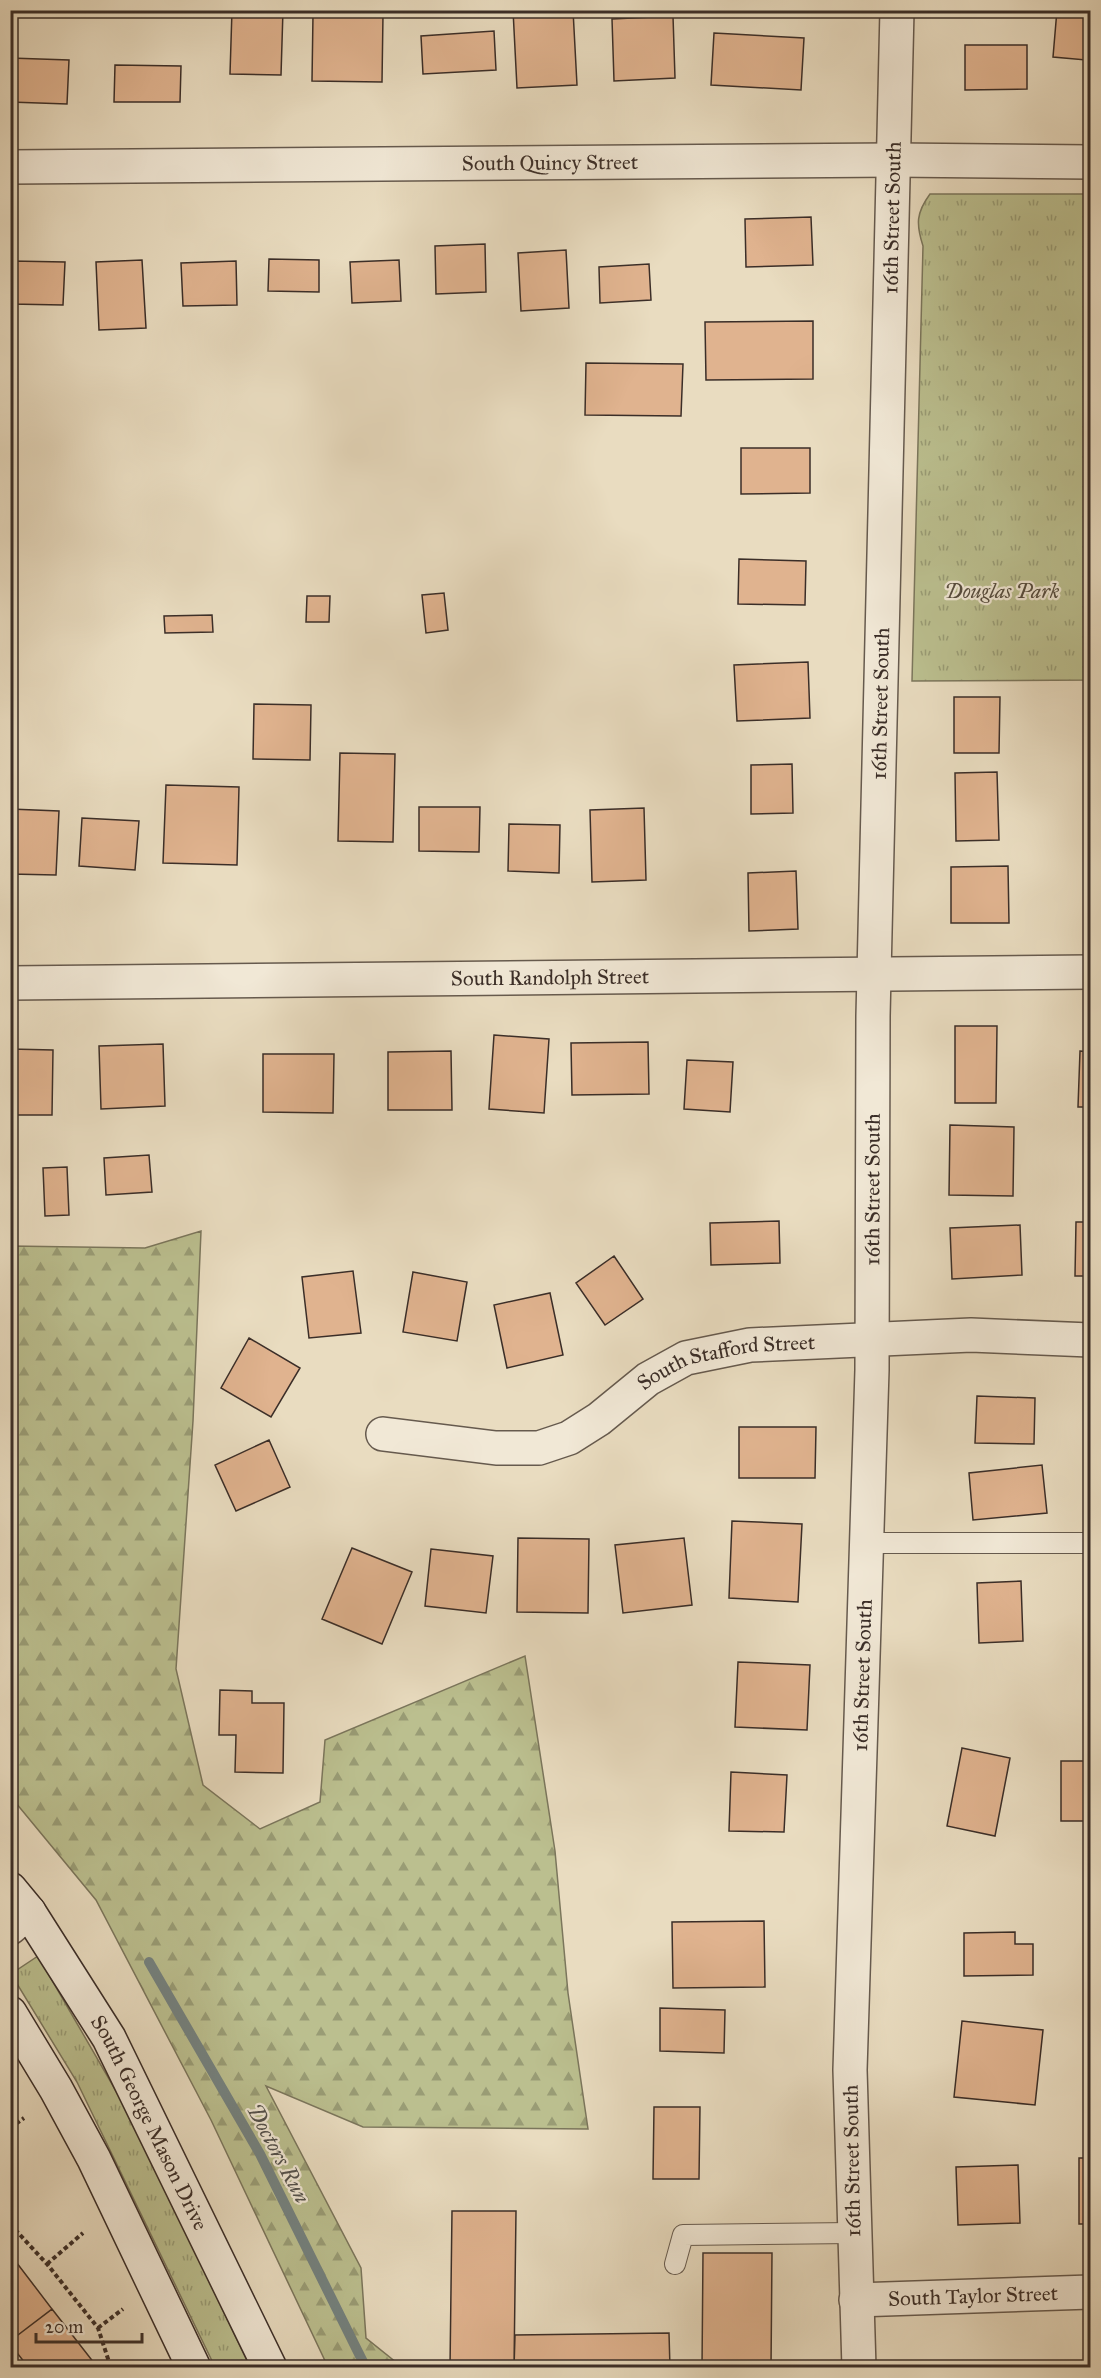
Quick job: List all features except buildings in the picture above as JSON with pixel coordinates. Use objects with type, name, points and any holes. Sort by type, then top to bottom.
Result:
[{"type":"street","name":"16th Street South","points":[[860,2367],[850,2070],[873,1338],[874,973],[897,10]]},
{"type":"street","name":"South Quincy Street","points":[[10,167],[894,160],[1090,162]]},
{"type":"street","name":"South Randolph Street","points":[[10,983],[1090,972]]},
{"type":"street","name":"South Stafford Street","points":[[383,1434],[496,1448],[539,1448],[569,1438],[599,1419],[648,1379],[686,1358],[750,1345],[970,1335],[1090,1340]]},
{"type":"street","name":"South George Mason Drive","points":[[17,1910],[109,2038],[270,2367]]},
{"type":"street","points":[[10,2013],[56,2089],[94,2159],[194,2367]]},
{"type":"street","name":"South Taylor Street","points":[[856,2300],[1090,2292]]},
{"type":"lane","points":[[867,1543],[1090,1543]]},
{"type":"lane","points":[[675,2264],[683,2235],[854,2233]]},
{"type":"path","points":[[10,2128],[24,2118]]},
{"type":"path","points":[[10,2224],[47,2264],[98,2328],[111,2367]]},
{"type":"path","points":[[47,2264],[83,2233]]},
{"type":"path","points":[[98,2328],[123,2309]]},
{"type":"green space","name":"Douglas Park","points":[[930,194],[1090,194],[1090,680],[912,681],[923,246],[919,219],[922,207]]},
{"type":"green space","points":[[201,1231],[193,1421],[176,1669],[203,1785],[260,1829],[320,1802],[325,1740],[525,1656],[555,1851],[568,1993],[588,2129],[363,2127],[266,2086],[361,2268],[366,2338],[402,2367],[328,2367],[211,2120],[96,1900],[11,1797],[11,1246],[145,1248]]},
{"type":"green space","points":[[38,1956],[131,2117],[250,2367],[215,2367],[77,2082],[11,1974]]},
{"type":"waterway","name":"Doctors Run","points":[[149,1962],[260,2154],[366,2368]]}]
